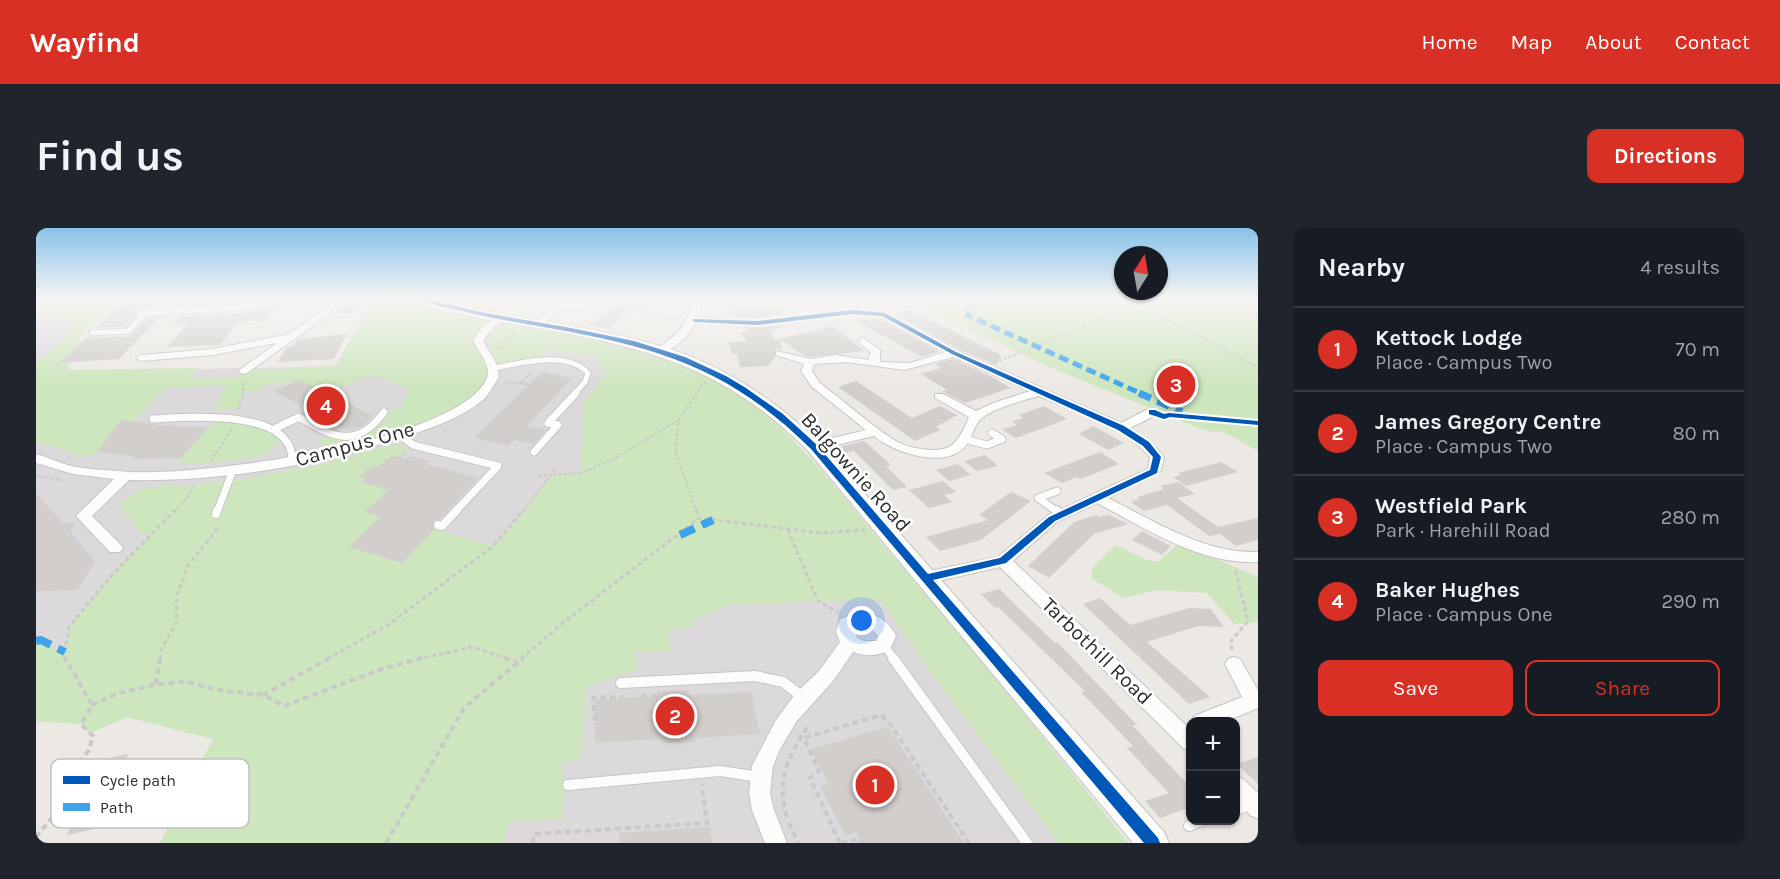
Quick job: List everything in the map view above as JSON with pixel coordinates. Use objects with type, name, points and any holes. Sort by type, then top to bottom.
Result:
[{"type":"street","points":[[243,371],[303,328]]},
{"type":"street","points":[[488,328],[478,341],[494,368]]},
{"type":"street","name":"Balgownie Road","points":[[552,328],[623,341],[660,351],[712,372],[762,400],[814,447],[1153,843]]},
{"type":"street","points":[[660,351],[683,335],[689,328]]},
{"type":"street","points":[[908,328],[954,353],[1121,428],[1146,444],[1157,457],[1154,471],[1052,519],[1003,561],[925,578]]},
{"type":"street","points":[[141,357],[213,352],[289,337]]},
{"type":"street","points":[[863,341],[876,352],[873,362]]},
{"type":"street","points":[[780,353],[810,362],[826,357],[843,357],[888,365],[916,365],[954,353]]},
{"type":"street","points":[[810,362],[806,371],[816,386],[891,444],[917,452],[939,453],[955,449],[964,439],[976,416],[1000,404],[1039,392]]},
{"type":"street","points":[[885,379],[888,365]]},
{"type":"street","name":"Campus One","points":[[36,458],[66,470],[126,475],[200,474],[292,461],[400,435],[435,422],[474,403],[485,393],[492,380],[494,368]]},
{"type":"street","points":[[939,396],[976,416]]},
{"type":"street","points":[[1121,428],[1152,412]]},
{"type":"street","points":[[832,442],[876,432]]},
{"type":"street","points":[[115,548],[83,516],[126,475]]},
{"type":"street","points":[[1097,498],[1174,535],[1233,558],[1258,557]]},
{"type":"street","name":"Tarbothill Road","points":[[1003,561],[1186,731]]},
{"type":"street","points":[[854,619],[872,620],[882,627],[886,636],[884,645],[879,648],[865,650],[851,644],[844,629],[846,624],[854,619]]},
{"type":"street","points":[[776,843],[762,804],[759,777],[787,720],[826,676],[842,651],[851,644]]},
{"type":"street","points":[[1214,717],[1254,702],[1234,664]]},
{"type":"street","points":[[1240,792],[1249,807]]},
{"type":"lane","points":[[93,333],[128,331],[131,328]]},
{"type":"lane","points":[[494,368],[559,360],[585,367],[588,373],[585,382],[548,423],[558,424],[534,452]]},
{"type":"lane","points":[[274,429],[299,417],[334,436],[347,436],[378,421],[384,412]]},
{"type":"lane","points":[[153,419],[200,417],[236,420],[274,429],[285,437],[291,447],[292,461]]},
{"type":"lane","points":[[964,439],[987,445],[1002,440],[992,433]]},
{"type":"lane","points":[[400,435],[413,445],[498,466],[442,526],[438,525]]},
{"type":"lane","points":[[216,514],[233,470]]},
{"type":"lane","points":[[1057,491],[1038,498],[1062,514]]},
{"type":"lane","points":[[884,645],[1027,843]]},
{"type":"lane","points":[[621,683],[755,676],[783,682],[805,697]]},
{"type":"lane","points":[[568,785],[720,771],[759,777]]},
{"type":"path","points":[[1018,354],[1083,328]]},
{"type":"path","points":[[1182,328],[1258,368]]},
{"type":"path","points":[[92,705],[64,656],[69,627],[112,575],[188,497],[200,474],[236,420],[243,396],[243,371]]},
{"type":"path","points":[[539,476],[581,474],[652,438],[679,420],[708,378]]},
{"type":"path","points":[[505,382],[529,384]]},
{"type":"path","points":[[679,420],[675,451],[699,518]]},
{"type":"path","points":[[262,695],[388,625],[500,541],[552,476],[556,467]]},
{"type":"path","points":[[156,684],[162,648],[176,624],[177,596],[188,565],[216,531],[216,514]]},
{"type":"path","points":[[386,843],[464,708],[564,622],[699,518],[822,533],[885,529]]},
{"type":"path","points":[[787,529],[818,601],[854,619]]},
{"type":"path","points":[[1233,558],[1248,621],[1231,641],[1234,664]]},
{"type":"path","points":[[82,759],[89,750],[93,736],[81,724],[92,705],[116,694],[156,684],[188,682],[218,690],[262,695],[284,706],[382,669],[430,655],[473,647],[497,653],[518,662]]},
{"type":"path","points":[[635,697],[656,696],[655,691],[672,690],[671,680]]},
{"type":"path","points":[[595,721],[593,698],[624,697]]},
{"type":"path","points":[[862,843],[859,839],[840,843],[810,778],[819,771],[804,738],[881,715],[891,725],[969,843]]},
{"type":"path","points":[[787,720],[806,729],[785,764],[781,781],[782,800],[798,843]]},
{"type":"path","points":[[533,843],[534,834],[707,824],[702,773]]},
{"type":"path","points":[[36,837],[51,819]]},
{"type":"shaded area","points":[[36,328],[84,328],[38,373],[335,366],[357,328],[525,328],[635,350],[793,440],[970,646],[1128,843],[160,843],[168,828],[249,828],[249,759],[203,759],[213,739],[127,717],[90,733],[81,724],[36,721]]},
{"type":"green space","points":[[74,328],[91,328],[78,339],[82,342],[60,362],[67,362],[70,370],[197,368],[187,380],[236,377],[243,371],[336,366],[357,328],[491,328],[478,341],[492,380],[459,411],[358,447],[329,448],[319,445],[320,440],[332,433],[351,433],[387,421],[384,412],[401,407],[409,388],[370,375],[328,394],[302,381],[263,385],[259,390],[243,392],[239,408],[214,410],[221,394],[229,385],[165,388],[134,421],[121,420],[97,452],[82,457],[60,448],[36,443],[36,363]]},
{"type":"green space","points":[[498,328],[529,328],[588,339],[669,361],[721,384],[767,416],[827,476],[1128,843],[1059,843],[937,681],[880,599],[728,605],[692,620],[694,628],[669,629],[671,652],[636,652],[637,670],[587,686],[581,759],[562,762],[563,818],[508,822],[504,843],[160,843],[168,828],[249,828],[249,759],[203,759],[213,739],[127,717],[90,733],[81,724],[36,721],[36,641],[41,640],[64,655],[69,627],[112,575],[150,535],[140,533],[118,504],[145,487],[194,485],[251,478],[322,464],[396,444],[410,448],[399,458],[391,456],[379,466],[373,465],[360,476],[366,478],[362,483],[373,486],[378,482],[395,484],[365,512],[381,516],[350,547],[402,563],[434,529],[492,546],[500,541],[552,476],[581,473],[584,403],[606,375],[599,358],[548,349],[540,359],[498,364],[487,344]]},
{"type":"green space","points":[[967,328],[1258,328],[1258,451],[1222,431],[1213,432],[1198,428],[1038,362]]},
{"type":"green space","points":[[217,418],[254,423],[285,437],[265,455],[209,463],[178,463]]},
{"type":"green space","points":[[1179,543],[1258,577],[1258,622],[1234,624],[1207,593],[1156,590],[1124,598],[1091,578],[1093,567],[1116,545],[1147,560],[1158,562]]},
{"type":"building","points":[[138,328],[150,328],[119,359],[59,363],[88,336],[92,338],[129,336]]},
{"type":"building","points":[[185,328],[233,328],[220,345],[167,347]]},
{"type":"building","points":[[745,328],[779,328],[771,331],[774,340],[779,339],[782,349],[775,349],[775,357],[768,366],[740,367],[737,354],[732,354],[728,342],[747,341],[740,332],[748,331]]},
{"type":"building","points":[[826,328],[835,328],[864,351],[810,357],[779,339]]},
{"type":"building","points":[[868,328],[896,328],[939,351],[922,357]]},
{"type":"building","points":[[919,328],[946,328],[1001,355],[996,365],[959,349]]},
{"type":"building","points":[[347,334],[334,359],[278,362],[287,347],[293,346],[298,339]]},
{"type":"building","points":[[953,359],[1011,388],[965,403],[942,391],[947,390],[921,374],[941,368],[935,364]]},
{"type":"building","points":[[542,372],[572,378],[527,426],[546,430],[534,444],[514,440],[508,446],[474,438]]},
{"type":"building","points":[[300,380],[373,416],[361,427],[347,430],[273,391]]},
{"type":"building","points":[[856,381],[912,418],[940,406],[957,415],[936,427],[940,430],[915,441],[838,387]]},
{"type":"building","points":[[1044,406],[1067,419],[1016,438],[1002,429],[1017,425],[1012,421],[1023,418],[1019,415]]},
{"type":"building","points":[[121,420],[166,426],[173,424],[176,427],[209,427],[181,458],[134,459],[132,456],[97,452]]},
{"type":"building","points":[[1093,426],[1124,443],[1108,450],[1079,434]]},
{"type":"building","points":[[864,441],[891,465],[886,466],[907,487],[893,490],[854,451],[842,454],[834,448]]},
{"type":"building","points":[[1100,452],[1119,464],[1081,479],[1077,477],[1062,483],[1044,473]]},
{"type":"building","points":[[985,455],[998,466],[977,471],[964,461]]},
{"type":"building","points":[[391,456],[406,459],[410,456],[429,460],[425,464],[479,478],[440,519],[433,521],[434,529],[402,563],[349,547],[381,516],[365,512],[389,490],[361,482],[366,478],[359,477],[373,465],[379,466]]},
{"type":"building","points":[[1221,462],[1238,472],[1186,486],[1173,477],[1181,475],[1178,473]]},
{"type":"building","points":[[958,464],[971,475],[949,481],[936,470]]},
{"type":"building","points":[[943,481],[956,492],[944,495],[952,502],[929,508],[909,490]]},
{"type":"building","points":[[1178,482],[1195,494],[1177,498],[1218,527],[1258,518],[1258,540],[1236,546],[1220,534],[1209,536],[1167,505],[1144,511],[1131,502],[1140,499],[1137,497],[1164,489],[1160,486]]},
{"type":"building","points":[[1011,492],[1031,501],[981,540],[940,551],[926,537],[988,520],[979,515]]},
{"type":"building","points":[[36,493],[63,523],[76,523],[70,531],[95,561],[78,590],[36,591]]},
{"type":"building","points":[[1097,515],[1099,517],[1109,515],[1128,524],[1094,534],[1049,578],[1028,566],[1074,522]]},
{"type":"building","points":[[1142,531],[1171,546],[1162,555],[1132,540]]},
{"type":"building","points":[[999,589],[1055,643],[1058,643],[1137,725],[1133,726],[1186,783],[1186,809],[1160,818],[1145,801],[1169,793],[1127,748],[1133,746],[1081,692],[1085,691],[998,607],[995,608],[981,594]]},
{"type":"building","points":[[1100,598],[1130,625],[1189,608],[1211,609],[1224,627],[1198,626],[1147,642],[1210,697],[1189,704],[1083,604]]},
{"type":"building","points":[[689,690],[690,695],[751,692],[760,734],[695,738],[696,742],[661,743],[661,739],[595,743],[595,700],[657,696],[657,692]]},
{"type":"building","points":[[888,727],[964,843],[862,843],[856,832],[846,836],[820,787],[829,784],[811,749]]},
{"type":"building","points":[[128,754],[126,759],[104,759]]},
{"type":"building","points":[[1258,757],[1258,784],[1240,767],[1240,763]]},
{"type":"building","points":[[710,827],[712,843],[619,843],[619,833]]},
{"type":"building","points":[[69,828],[95,828],[95,829],[67,835]]},
{"type":"marked path","points":[[995,328],[1182,412]]},
{"type":"marked path","points":[[814,447],[832,442]]},
{"type":"marked path","points":[[680,535],[713,520]]},
{"type":"marked path","points":[[36,641],[41,640],[65,652]]},
{"type":"cycle path","points":[[556,328],[631,343],[683,359],[744,389],[798,431],[1153,843]]},
{"type":"cycle path","points":[[908,328],[954,353],[1121,428],[1146,444],[1157,457],[1154,471],[1052,519],[1003,561],[925,578]]},
{"type":"cycle path","points":[[1152,412],[1164,417],[1169,415],[1258,423]]},
{"type":"place","name":"Westfield Park","points":[[1176,385]]},
{"type":"place","name":"Baker Hughes","points":[[326,406]]},
{"type":"place","name":"James Gregory Centre","points":[[675,716]]},
{"type":"place","name":"Kettock Lodge","points":[[875,785]]}]
